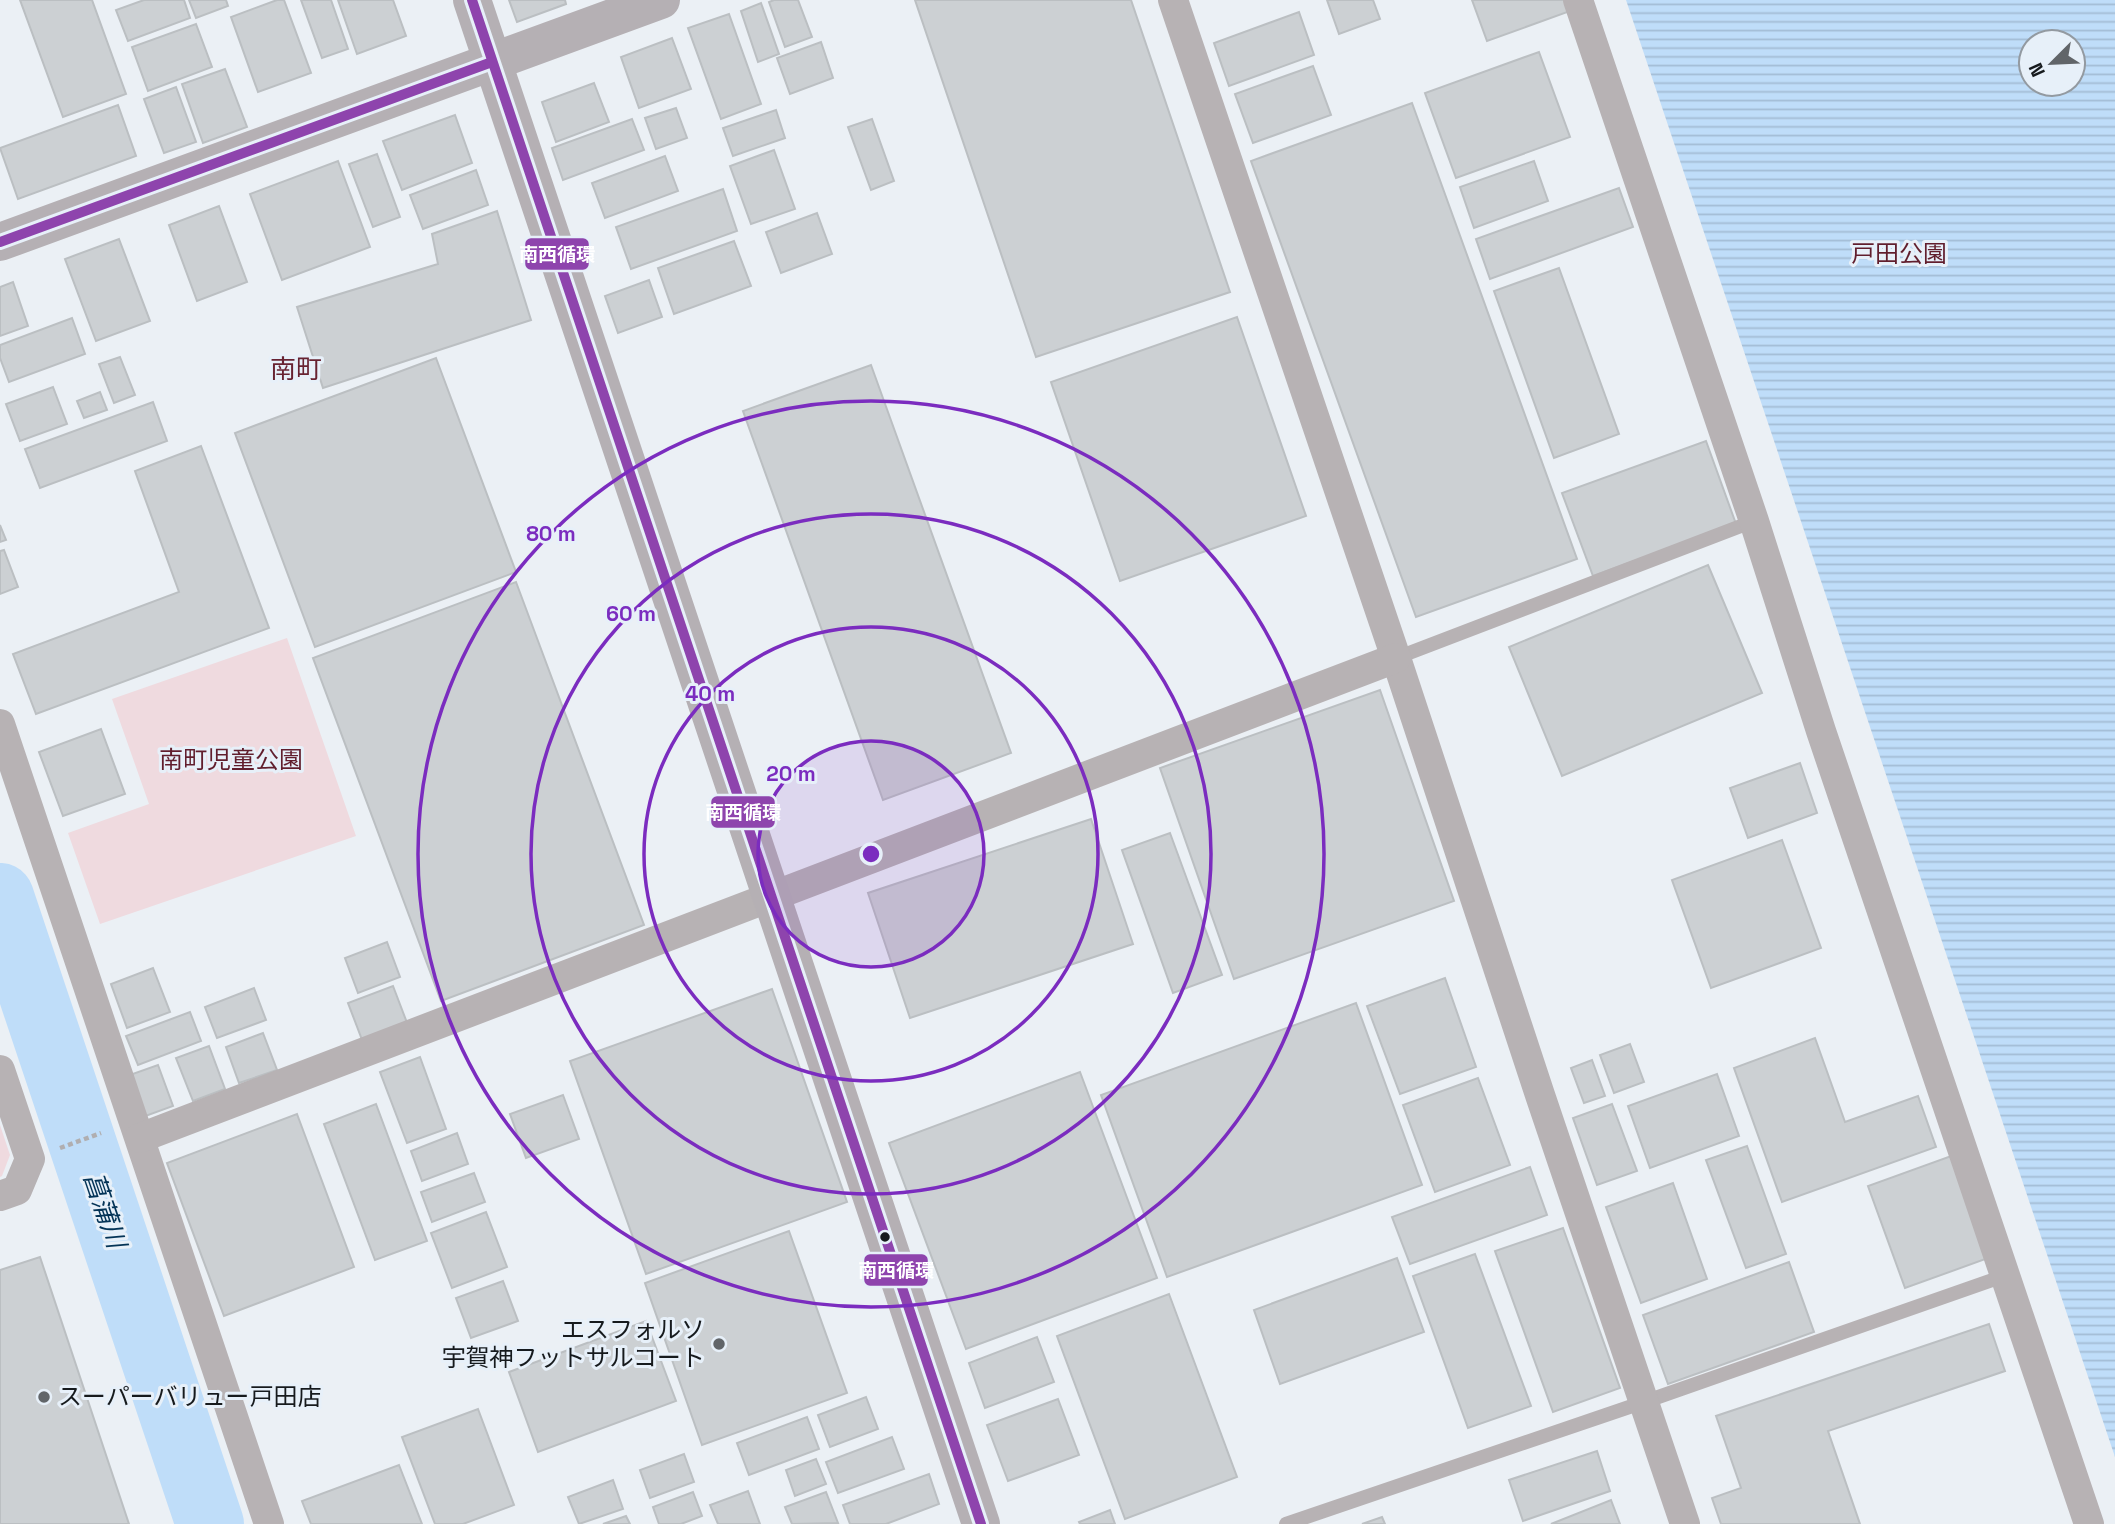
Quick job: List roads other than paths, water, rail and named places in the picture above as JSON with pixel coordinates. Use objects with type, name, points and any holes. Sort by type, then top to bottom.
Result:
[{"type":"street","points":[[472,0],[981,1524]]},
{"type":"street","points":[[0,242],[661,0]]},
{"type":"street","points":[[1173,0],[1396,657],[1535,1082],[1685,1524]]},
{"type":"street","points":[[1578,0],[1754,521],[1821,732],[2089,1524]]},
{"type":"street","points":[[140,1138],[1396,657]]},
{"type":"street","points":[[0,724],[269,1524]]},
{"type":"street","points":[[0,1070],[39,1155],[17,1190],[0,1196]]},
{"type":"lane","points":[[1396,657],[1754,521]]},
{"type":"lane","points":[[1286,1524],[2004,1276]]},
{"type":"water","name":"戸田公園","points":[[1626,0],[2115,0],[2115,1457]]},
{"type":"waterway","name":"菖蒲川","points":[[0,897],[210,1524]]},
{"type":"place","name":"エスフォルソ 宇賀神フットサルコート","points":[[719,1344]]},
{"type":"place","name":"スーパーバリュー戸田店","points":[[44,1397]]},
{"type":"district","name":"南町","points":[[296,369]]},
{"type":"park label","name":"南町児童公園","points":[[231,760]]}]
